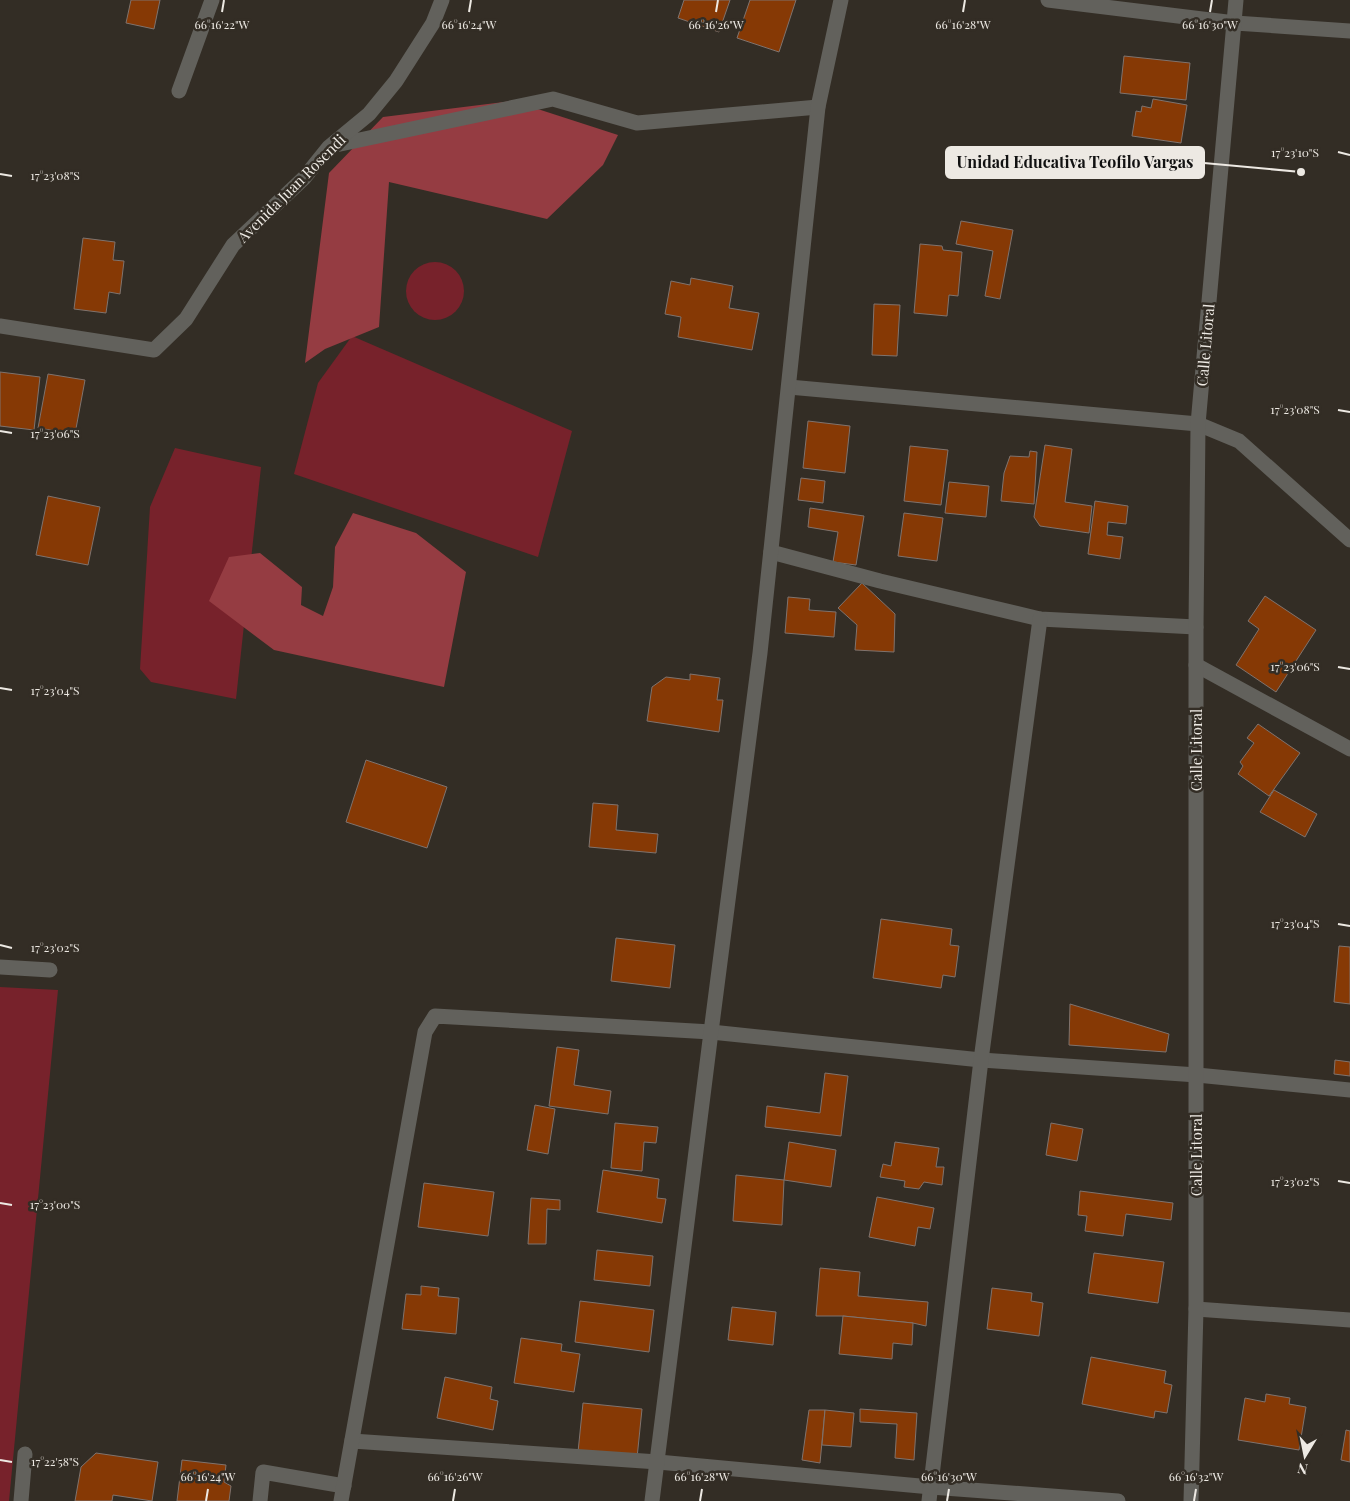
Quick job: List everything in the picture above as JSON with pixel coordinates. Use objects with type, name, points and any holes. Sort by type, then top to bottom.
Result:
[{"type":"street","points":[[179,91],[212,0]]},
{"type":"street","name":"Avenida Juan Rosendi","points":[[0,326],[154,350],[186,319],[233,245],[304,178],[329,147],[369,114],[396,81],[433,23],[442,0]]},
{"type":"street","points":[[652,1501],[760,654],[818,107],[841,0]]},
{"type":"street","points":[[1048,0],[1235,23],[1350,32]]},
{"type":"street","name":"Calle Litoral","points":[[1190,1501],[1196,1309],[1196,627],[1198,424],[1236,0]]},
{"type":"street","points":[[329,147],[553,99],[637,123],[818,107]]},
{"type":"street","points":[[789,387],[1198,424],[1239,441],[1350,540]]},
{"type":"street","points":[[771,552],[880,581],[1040,619],[1196,627]]},
{"type":"street","points":[[930,1494],[980,1060],[1040,619]]},
{"type":"street","points":[[1196,665],[1350,749]]},
{"type":"street","points":[[0,967],[50,970]]},
{"type":"street","points":[[341,1501],[425,1032],[435,1016],[711,1032],[980,1060],[1196,1075],[1350,1090]]},
{"type":"street","points":[[1196,1309],[1350,1320]]},
{"type":"street","points":[[352,1441],[658,1462],[930,1494],[1118,1501]]},
{"type":"street","points":[[21,1501],[25,1454]]},
{"type":"street","points":[[260,1501],[263,1472],[344,1486]]},
{"type":"shaded area","points":[[513,101],[618,135],[603,165],[547,219],[389,182],[379,327],[325,349],[305,363],[329,173],[383,117]]},
{"type":"shaded area","points":[[435,262],[446,264],[456,270],[462,280],[464,291],[462,302],[456,312],[446,318],[435,320],[424,318],[414,312],[408,302],[406,291],[408,280],[414,270],[424,264]]},
{"type":"shaded area","points":[[352,336],[572,431],[538,557],[294,474],[318,383]]},
{"type":"shaded area","points":[[175,448],[261,467],[236,699],[151,682],[140,669],[150,507]]},
{"type":"shaded area","points":[[353,513],[416,533],[466,572],[444,687],[274,650],[209,601],[229,557],[260,553],[302,587],[301,605],[323,616],[333,587],[335,547]]},
{"type":"shaded area","points":[[0,987],[58,990],[9,1501],[0,1501]]},
{"type":"building","points":[[131,0],[160,0],[154,29],[126,23]]},
{"type":"building","points":[[684,0],[730,0],[719,32],[678,18]]},
{"type":"building","points":[[750,0],[796,0],[779,52],[737,38]]},
{"type":"building","points":[[1124,56],[1190,63],[1186,100],[1120,93]]},
{"type":"building","points":[[1153,99],[1187,105],[1181,143],[1132,136],[1136,111],[1141,112],[1142,106],[1151,108]]},
{"type":"building","points":[[961,221],[1013,230],[1000,299],[985,296],[993,251],[956,244]]},
{"type":"building","points":[[83,238],[115,242],[113,260],[124,261],[120,294],[109,292],[106,313],[74,309]]},
{"type":"building","points":[[920,244],[942,246],[943,250],[962,252],[958,296],[949,295],[947,316],[914,313]]},
{"type":"building","points":[[691,278],[733,286],[729,308],[759,313],[752,350],[678,337],[681,317],[665,314],[671,281],[690,285]]},
{"type":"building","points":[[874,304],[900,305],[897,356],[872,355]]},
{"type":"building","points":[[0,372],[40,377],[34,430],[0,426]]},
{"type":"building","points":[[48,374],[85,380],[75,434],[38,428]]},
{"type":"building","points":[[808,421],[850,426],[845,473],[803,468]]},
{"type":"building","points":[[1045,445],[1072,449],[1065,502],[1092,506],[1089,533],[1040,526],[1034,517]]},
{"type":"building","points":[[910,446],[948,450],[941,505],[904,501]]},
{"type":"building","points":[[1030,451],[1037,452],[1034,504],[1001,501],[1004,473],[1010,456],[1029,457]]},
{"type":"building","points":[[801,478],[825,481],[823,503],[798,500]]},
{"type":"building","points":[[949,482],[989,486],[986,517],[945,513]]},
{"type":"building","points":[[48,496],[100,507],[88,565],[36,555]]},
{"type":"building","points":[[1095,501],[1128,506],[1126,524],[1108,522],[1107,535],[1123,537],[1120,559],[1088,554]]},
{"type":"building","points":[[810,508],[864,516],[856,565],[833,562],[838,532],[808,527]]},
{"type":"building","points":[[904,513],[943,518],[937,561],[898,556]]},
{"type":"building","points":[[862,583],[895,614],[894,652],[855,650],[857,625],[838,608]]},
{"type":"building","points":[[1265,596],[1316,630],[1276,692],[1236,665],[1259,629],[1248,621]]},
{"type":"building","points":[[788,597],[810,599],[809,610],[836,612],[834,637],[785,633]]},
{"type":"building","points":[[690,674],[720,678],[717,700],[723,700],[719,732],[647,721],[652,687],[666,677],[690,680]]},
{"type":"building","points":[[1258,724],[1300,753],[1269,796],[1238,774],[1243,766],[1240,762],[1254,743],[1247,738]]},
{"type":"building","points":[[366,760],[447,787],[427,848],[346,822]]},
{"type":"building","points":[[1274,790],[1317,814],[1305,837],[1260,812]]},
{"type":"building","points":[[593,803],[618,805],[616,830],[658,834],[656,853],[589,847]]},
{"type":"building","points":[[881,919],[952,929],[950,945],[959,946],[955,977],[943,975],[941,988],[873,978]]},
{"type":"building","points":[[616,938],[675,945],[670,988],[611,981]]},
{"type":"building","points":[[1339,946],[1350,947],[1350,1004],[1334,1002]]},
{"type":"building","points":[[1070,1004],[1169,1034],[1166,1052],[1069,1045]]},
{"type":"building","points":[[557,1047],[579,1050],[574,1085],[611,1091],[608,1114],[549,1106]]},
{"type":"building","points":[[1335,1060],[1350,1062],[1350,1076],[1334,1074]]},
{"type":"building","points":[[825,1073],[848,1076],[841,1136],[765,1127],[767,1106],[820,1113]]},
{"type":"building","points":[[535,1105],[555,1109],[548,1154],[527,1150]]},
{"type":"building","points":[[615,1123],[658,1127],[656,1143],[644,1142],[642,1171],[611,1168]]},
{"type":"building","points":[[1051,1123],[1083,1129],[1077,1161],[1046,1155]]},
{"type":"building","points":[[789,1142],[836,1150],[831,1187],[784,1180]]},
{"type":"building","points":[[895,1142],[939,1148],[936,1167],[944,1167],[942,1185],[924,1182],[919,1189],[904,1187],[905,1181],[880,1177],[883,1164],[891,1166]]},
{"type":"building","points":[[603,1170],[659,1179],[657,1198],[666,1199],[662,1223],[597,1212]]},
{"type":"building","points":[[736,1175],[784,1180],[782,1225],[733,1221]]},
{"type":"building","points":[[424,1183],[494,1192],[488,1236],[418,1227]]},
{"type":"building","points":[[1080,1191],[1173,1203],[1171,1220],[1126,1214],[1123,1236],[1085,1231],[1087,1216],[1078,1215]]},
{"type":"building","points":[[877,1197],[934,1208],[930,1229],[918,1227],[915,1246],[869,1237]]},
{"type":"building","points":[[531,1198],[560,1200],[560,1210],[547,1209],[546,1244],[528,1244]]},
{"type":"building","points":[[597,1250],[653,1256],[650,1286],[594,1280]]},
{"type":"building","points":[[1094,1253],[1164,1262],[1158,1303],[1088,1293]]},
{"type":"building","points":[[820,1268],[860,1272],[858,1296],[928,1302],[926,1326],[843,1316],[816,1316]]},
{"type":"building","points":[[421,1286],[439,1288],[438,1296],[459,1298],[456,1334],[402,1329],[406,1294],[421,1295]]},
{"type":"building","points":[[992,1288],[1032,1293],[1031,1301],[1043,1303],[1039,1336],[987,1329]]},
{"type":"building","points":[[580,1301],[654,1310],[649,1352],[575,1342]]},
{"type":"building","points":[[732,1307],[776,1312],[773,1345],[728,1340]]},
{"type":"building","points":[[843,1316],[913,1323],[912,1345],[893,1343],[892,1359],[839,1354]]},
{"type":"building","points":[[521,1338],[562,1344],[561,1351],[580,1354],[574,1392],[514,1383]]},
{"type":"building","points":[[1091,1357],[1166,1371],[1164,1383],[1172,1385],[1167,1413],[1155,1411],[1154,1418],[1082,1404]]},
{"type":"building","points":[[445,1377],[492,1387],[490,1399],[498,1401],[493,1430],[437,1418]]},
{"type":"building","points":[[1266,1394],[1290,1398],[1289,1404],[1306,1407],[1299,1450],[1238,1440],[1245,1398],[1265,1402]]},
{"type":"building","points":[[583,1403],[642,1409],[637,1458],[578,1452]]},
{"type":"building","points":[[860,1409],[917,1413],[914,1460],[895,1458],[897,1424],[860,1422]]},
{"type":"building","points":[[809,1410],[825,1410],[820,1463],[802,1460]]},
{"type":"building","points":[[825,1410],[854,1413],[851,1447],[822,1445]]},
{"type":"building","points":[[1346,1430],[1350,1431],[1350,1462],[1341,1460]]},
{"type":"building","points":[[96,1453],[158,1462],[152,1501],[113,1495],[112,1501],[75,1501],[81,1467]]},
{"type":"building","points":[[182,1460],[226,1465],[224,1482],[231,1486],[229,1501],[177,1501]]},
{"type":"place","name":"Unidad Educativa Teofilo Vargas","points":[[1301,172]]}]
